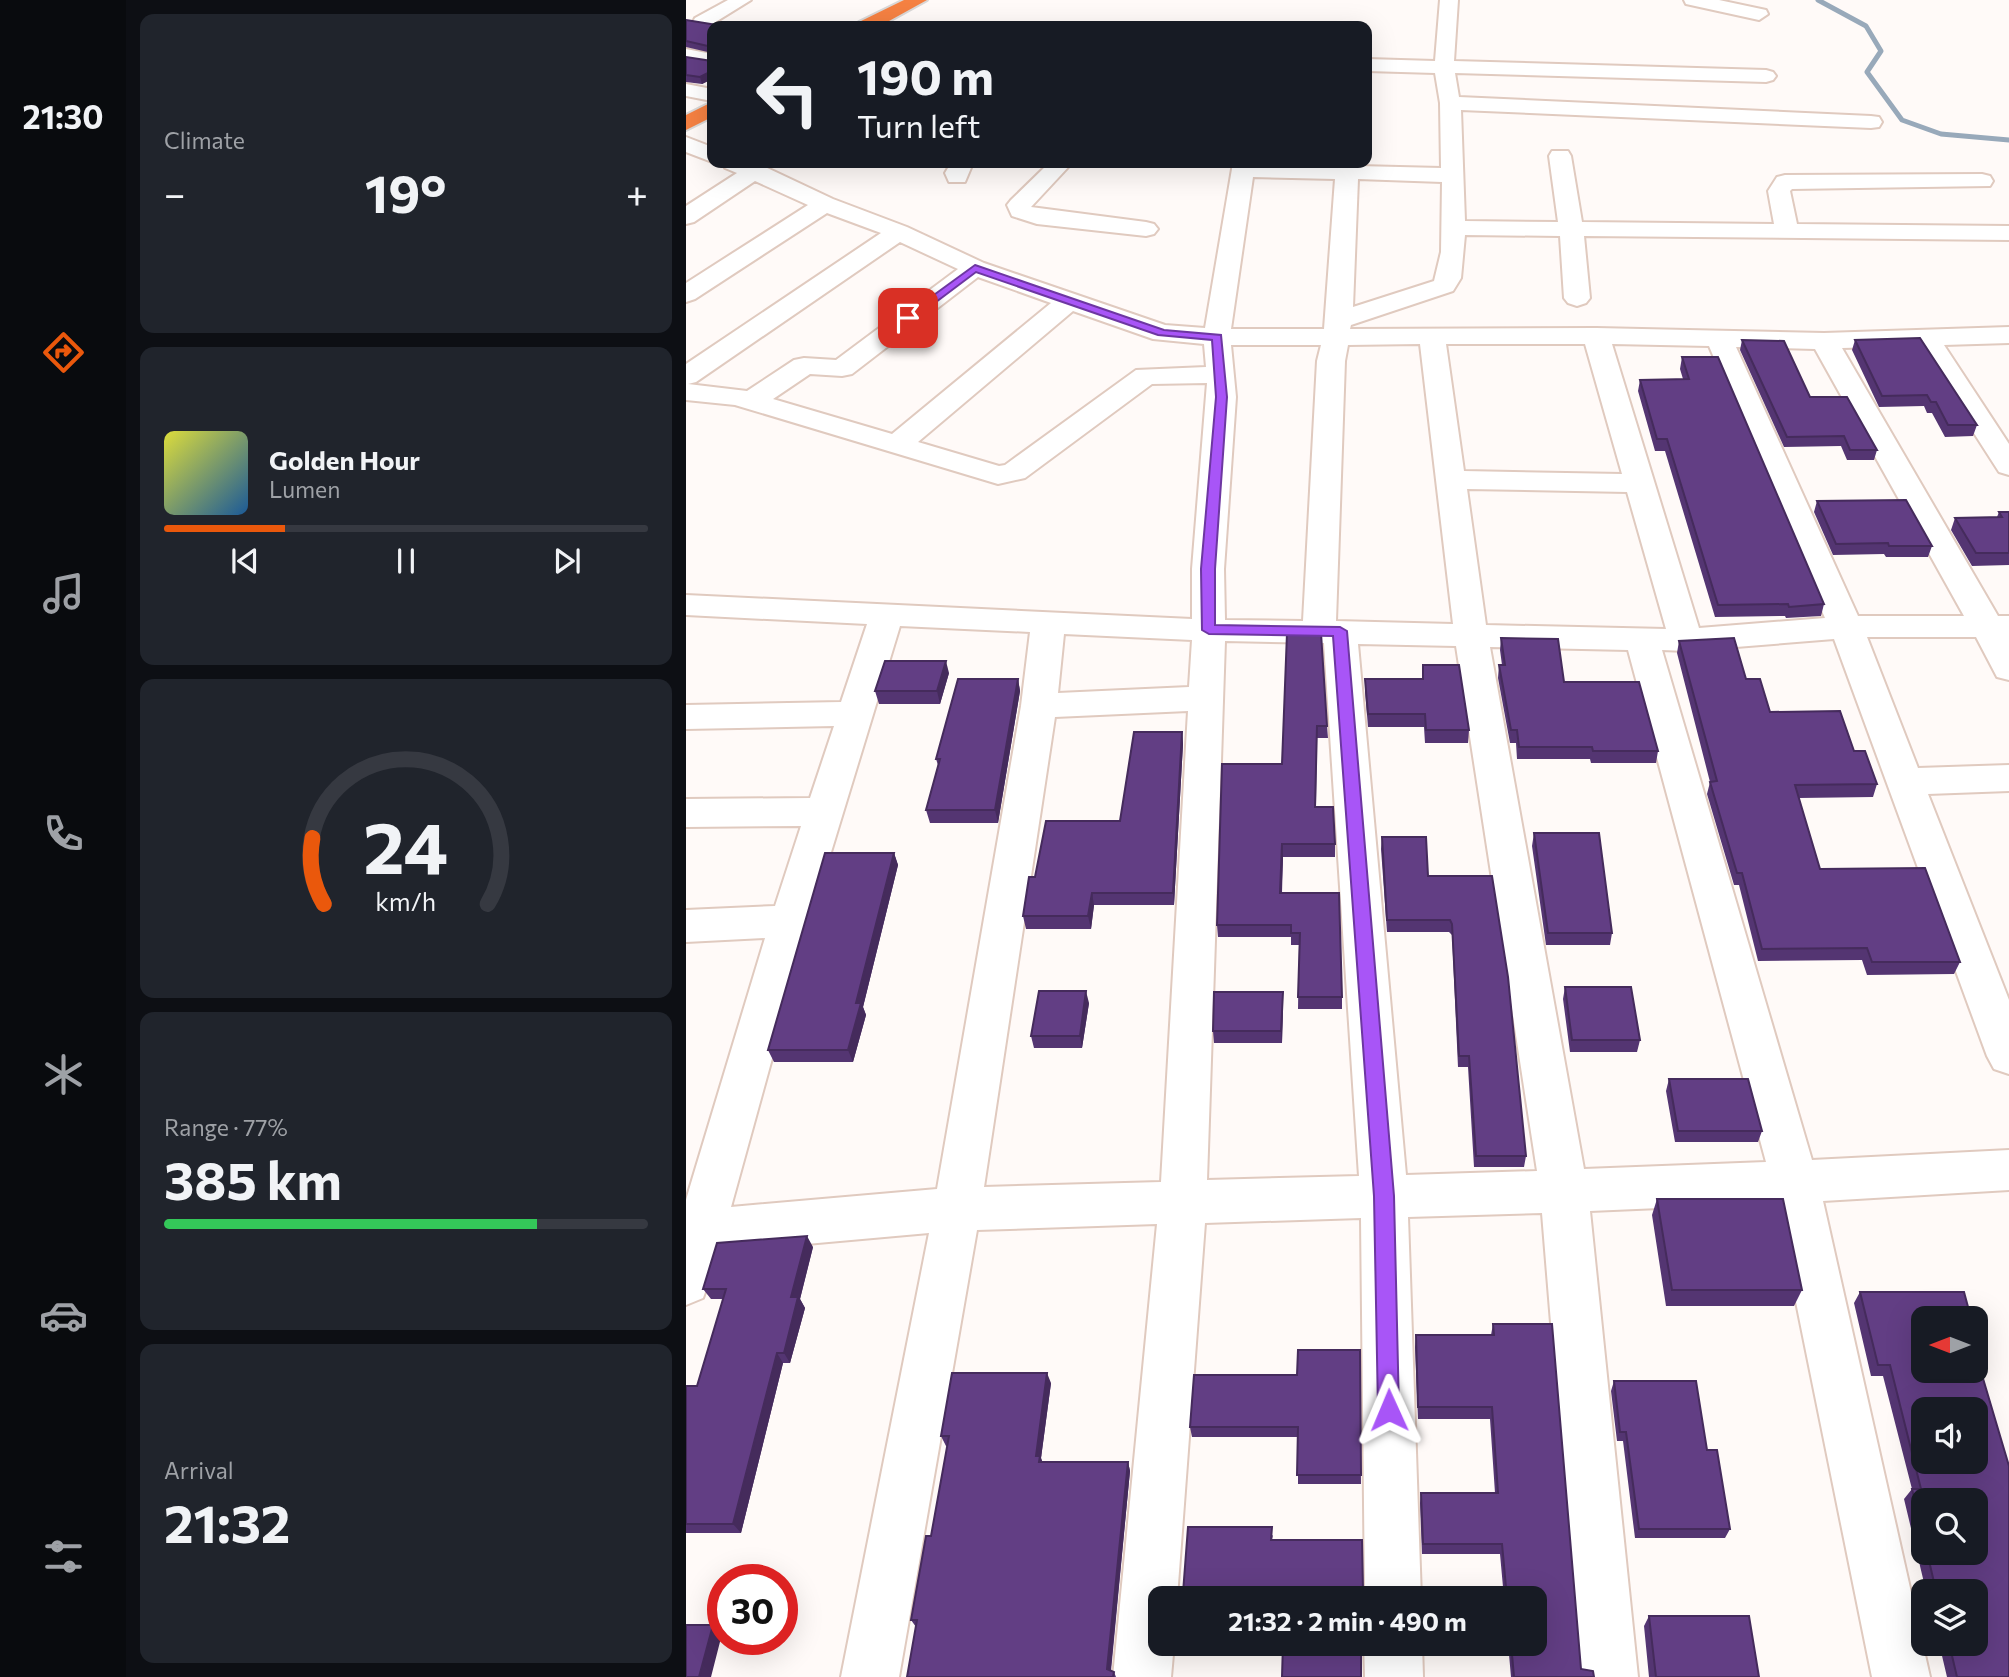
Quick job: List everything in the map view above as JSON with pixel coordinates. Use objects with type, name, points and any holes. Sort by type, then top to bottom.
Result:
[{"type":"highway","points":[[854,21],[894,0]]},
{"type":"highway","points":[[876,21],[918,0]]},
{"type":"highway","points":[[686,108],[707,100]]},
{"type":"highway","points":[[686,124],[707,103]]},
{"type":"street","points":[[694,21],[742,0]]},
{"type":"street","points":[[1334,348],[1414,299],[1444,286],[1448,278],[1452,253],[1453,174],[1450,103],[1444,67],[1449,0]]},
{"type":"street","points":[[1693,0],[1759,14]]},
{"type":"street","points":[[686,55],[707,59]]},
{"type":"street","points":[[1372,65],[1766,76]]},
{"type":"street","points":[[686,90],[707,98]]},
{"type":"street","points":[[1450,103],[1871,122]]},
{"type":"street","points":[[686,144],[707,153]]},
{"type":"street","points":[[1560,156],[1571,229],[1577,298]]},
{"type":"street","points":[[686,217],[743,168]]},
{"type":"street","points":[[746,168],[825,204],[899,232],[975,268],[1162,333],[1334,348],[1432,338],[1595,336],[1825,341],[2009,335]]},
{"type":"street","points":[[1056,168],[1019,205],[1020,211],[1037,217],[1146,229]]},
{"type":"street","points":[[1142,1677],[1183,1202],[1209,630],[1208,569],[1220,384],[1217,337],[1243,168]]},
{"type":"street","points":[[1392,1586],[1384,1196],[1330,631],[1334,348],[1347,168],[1453,174]]},
{"type":"street","points":[[1787,231],[1779,191],[1785,183],[1982,181]]},
{"type":"street","points":[[686,294],[825,204]]},
{"type":"street","points":[[1452,228],[2009,233]]},
{"type":"street","points":[[686,376],[899,232]]},
{"type":"street","points":[[745,399],[804,366],[842,368],[975,268]]},
{"type":"street","points":[[896,445],[1070,300]]},
{"type":"street","points":[[1595,336],[1637,483],[1664,639],[1795,1182],[1901,1677]]},
{"type":"street","points":[[1432,338],[1471,635],[1564,1191],[1609,1677]]},
{"type":"street","points":[[1926,338],[2009,466]]},
{"type":"street","points":[[1718,339],[1846,627],[2009,1056]]},
{"type":"street","points":[[1825,341],[1998,626],[2009,669]]},
{"type":"street","points":[[698,393],[745,399],[988,474],[1006,475],[1014,472],[1146,376],[1220,384]]},
{"type":"street","points":[[1451,480],[1637,483]]},
{"type":"street","points":[[686,605],[1209,630],[1664,639],[1846,627],[1998,626]]},
{"type":"street","points":[[686,1282],[694,1233],[823,812],[887,614]]},
{"type":"street","points":[[870,1677],[957,1209],[1039,706],[1025,621]]},
{"type":"street","points":[[1039,706],[1206,698]]},
{"type":"street","points":[[686,717],[855,714]]},
{"type":"street","points":[[1907,782],[2009,778]]},
{"type":"street","points":[[686,813],[823,812]]},
{"type":"street","points":[[686,926],[790,921]]},
{"type":"street","points":[[694,1233],[957,1209],[1564,1191],[2009,1170]]},
{"type":"street","points":[[1394,1656],[1394,1677]]},
{"type":"building","points":[[686,20],[707,23],[707,46],[686,41]]},
{"type":"building","points":[[686,57],[707,60],[707,74],[700,77],[686,75]]},
{"type":"building","points":[[1920,338],[1977,425],[1948,425],[1936,402],[1931,402],[1927,395],[1882,396],[1855,340]]},
{"type":"building","points":[[1742,340],[1784,341],[1810,397],[1847,397],[1877,450],[1850,450],[1844,436],[1787,437]]},
{"type":"building","points":[[1682,357],[1718,357],[1824,604],[1789,607],[1788,604],[1718,605],[1667,439],[1657,439],[1640,380],[1689,379]]},
{"type":"building","points":[[1906,500],[1932,546],[1836,544],[1817,501]]},
{"type":"building","points":[[1999,512],[2009,512],[2009,553],[1976,553],[1955,518],[2002,517]]},
{"type":"building","points":[[1287,633],[1321,633],[1327,726],[1317,726],[1315,807],[1333,807],[1335,844],[1282,844],[1280,893],[1339,893],[1342,997],[1298,997],[1300,933],[1291,933],[1291,925],[1217,925],[1222,764],[1282,764]]},
{"type":"building","points":[[1501,638],[1558,639],[1564,682],[1639,682],[1658,751],[1519,747],[1517,730],[1511,730],[1499,665],[1505,665]]},
{"type":"building","points":[[1734,638],[1746,679],[1760,679],[1770,712],[1840,711],[1854,751],[1865,751],[1877,784],[1795,785],[1820,869],[1925,868],[1960,962],[1872,962],[1867,948],[1762,949],[1742,873],[1737,873],[1710,782],[1717,781],[1679,641]]},
{"type":"building","points":[[885,661],[946,661],[937,691],[875,691]]},
{"type":"building","points":[[1423,665],[1459,665],[1469,730],[1426,730],[1425,714],[1368,714],[1365,679],[1423,679]]},
{"type":"building","points":[[958,679],[1018,679],[995,810],[926,810],[940,759],[936,759]]},
{"type":"building","points":[[1134,732],[1182,732],[1173,893],[1092,893],[1088,916],[1023,916],[1029,877],[1035,877],[1046,821],[1120,821]]},
{"type":"building","points":[[1534,833],[1599,833],[1612,933],[1548,933]]},
{"type":"building","points":[[1382,837],[1426,837],[1428,876],[1492,876],[1508,977],[1526,1156],[1476,1156],[1469,1056],[1459,1056],[1452,924],[1450,920],[1387,920]]},
{"type":"building","points":[[825,853],[894,853],[856,1003],[861,1003],[848,1050],[768,1050]]},
{"type":"building","points":[[1565,987],[1631,987],[1640,1040],[1572,1040]]},
{"type":"building","points":[[1039,991],[1086,991],[1080,1036],[1031,1036]]},
{"type":"building","points":[[1214,992],[1283,992],[1281,1031],[1213,1031]]},
{"type":"building","points":[[1669,1079],[1748,1079],[1762,1131],[1678,1131]]},
{"type":"building","points":[[1657,1199],[1783,1199],[1802,1290],[1672,1290]]},
{"type":"building","points":[[807,1236],[791,1297],[798,1297],[784,1353],[777,1353],[733,1524],[686,1524],[686,1386],[697,1386],[726,1289],[703,1289],[717,1243]]},
{"type":"building","points":[[1860,1292],[1964,1292],[1968,1306],[1911,1306],[1911,1383],[1984,1383],[2009,1466],[2009,1677],[1957,1677],[1952,1656],[1988,1656],[1988,1579],[1933,1579],[1930,1565],[1988,1565],[1988,1488],[1921,1488],[1917,1474],[1988,1474],[1988,1397],[1911,1397],[1911,1449],[1890,1365],[1878,1365]]},
{"type":"building","points":[[1493,1324],[1552,1324],[1581,1669],[1593,1671],[1594,1677],[1514,1677],[1512,1656],[1547,1656],[1547,1586],[1506,1586],[1502,1544],[1423,1544],[1421,1493],[1498,1493],[1492,1407],[1418,1407],[1416,1335],[1494,1335]]},
{"type":"building","points":[[1298,1350],[1360,1350],[1361,1475],[1297,1475],[1298,1427],[1190,1427],[1194,1375],[1297,1375]]},
{"type":"building","points":[[952,1373],[1047,1373],[1036,1456],[1040,1456],[1039,1462],[1128,1462],[1107,1669],[1114,1672],[1113,1677],[907,1677],[917,1620],[911,1620],[926,1536],[931,1536],[949,1436],[941,1436]]},
{"type":"building","points":[[1614,1381],[1696,1381],[1707,1450],[1717,1450],[1730,1529],[1639,1529],[1626,1432],[1620,1432]]},
{"type":"building","points":[[1188,1527],[1272,1527],[1271,1540],[1362,1540],[1363,1586],[1184,1586]]},
{"type":"building","points":[[1649,1616],[1749,1616],[1759,1677],[1656,1677]]},
{"type":"building","points":[[686,1625],[707,1625],[707,1647],[699,1677],[686,1677]]},
{"type":"building","points":[[1283,1656],[1361,1656],[1361,1677],[1282,1677]]},
{"type":"waterway","points":[[1818,0],[1866,26],[1881,51],[1867,72],[1902,120],[1941,134],[2009,140]]},
{"type":"route","points":[[908,318],[975,268],[1162,333],[1217,337],[1222,397],[1208,569],[1209,630],[1340,631],[1384,1196],[1389,1410]]}]
